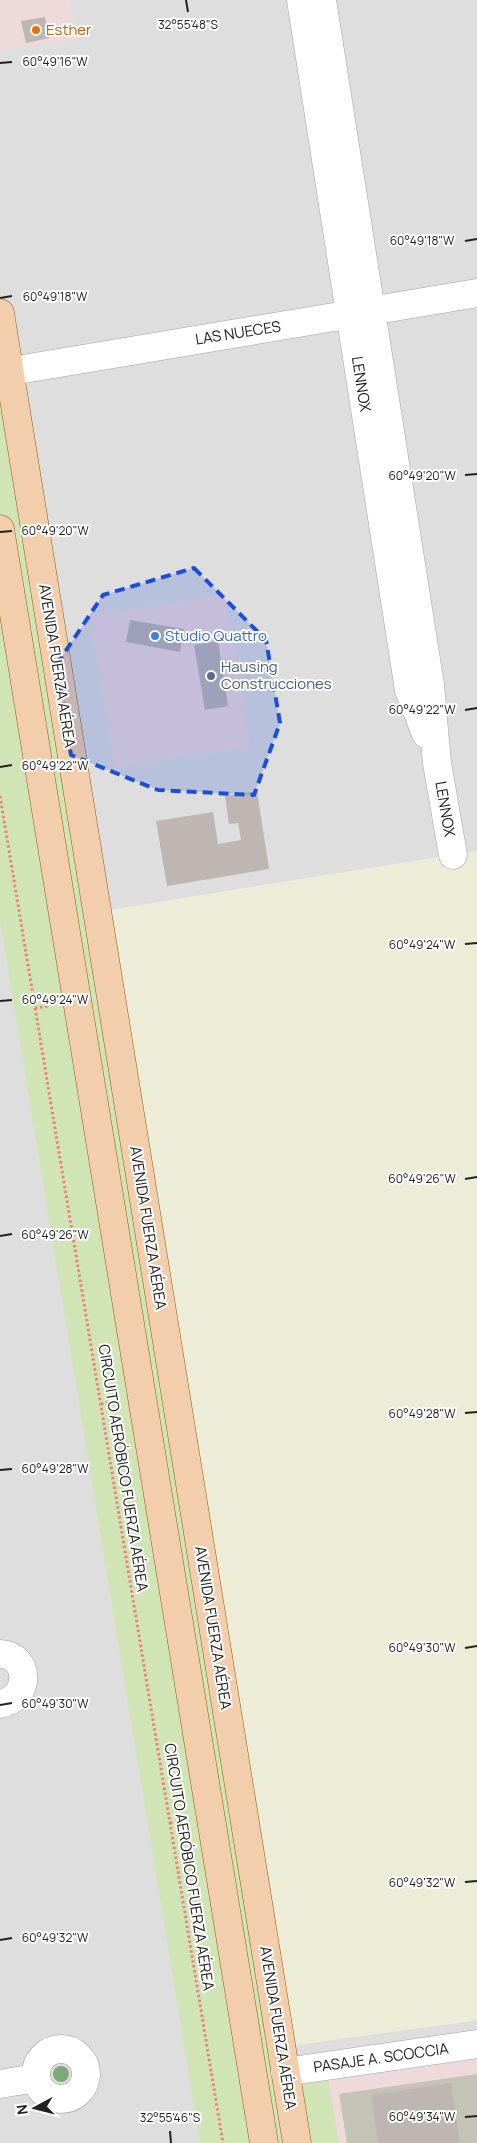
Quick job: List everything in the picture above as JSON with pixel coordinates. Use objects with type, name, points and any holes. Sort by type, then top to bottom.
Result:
[{"type":"main road","name":"AVENIDA FUERZA AÉREA","points":[[0,313],[4,372],[121,1061],[297,2143]]},
{"type":"main road","points":[[0,529],[264,2143]]},
{"type":"main road","points":[[88,1066],[121,1061]]},
{"type":"street","name":"LENNOX","points":[[301,0],[361,313]]},
{"type":"street","name":"LENNOX","points":[[322,0],[409,690],[437,763],[453,855]]},
{"type":"street","name":"LAS NUECES","points":[[4,372],[477,293]]},
{"type":"street","points":[[0,1654],[13,1658],[20,1665],[23,1685],[19,1694],[11,1701],[0,1704]]},
{"type":"street","name":"PASAJE A. SCOCCIA","points":[[285,2072],[477,2044]]},
{"type":"street","points":[[0,2084],[36,2078]]},
{"type":"path","name":"CIRCUITO AERÓBICO FUERZA AÉREA","points":[[0,796],[223,2143]]},
{"type":"highlighted area","points":[[194,568],[266,640],[280,723],[254,795],[158,790],[71,755],[57,664],[103,595]]},
{"type":"shaded area","points":[[0,0],[477,0],[477,851],[97,912],[282,2047],[477,2020],[477,2143],[0,2143]]},
{"type":"shaded area","points":[[0,0],[70,0],[77,39],[0,51]]},
{"type":"shaded area","points":[[225,594],[250,747],[115,768],[90,616]]},
{"type":"shaded area","points":[[477,2044],[477,2143],[297,2143],[285,2072]]},
{"type":"shaded area","points":[[477,2074],[477,2143],[347,2143],[339,2094]]},
{"type":"green space","points":[[0,313],[297,2143],[200,2143],[0,920]]},
{"type":"green space","points":[[477,851],[477,2020],[281,2047],[97,912]]},
{"type":"green space","points":[[328,2078],[339,2143],[307,2143],[301,2084],[306,2081]]},
{"type":"building","points":[[45,17],[49,38],[26,43],[21,21]]},
{"type":"building","name":"Studio Quattro","points":[[130,620],[184,629],[180,652],[126,642]]},
{"type":"building","name":"Hausing Construcciones","points":[[218,641],[228,706],[205,710],[194,645]]},
{"type":"building","points":[[257,791],[269,869],[167,886],[156,821],[213,812],[218,844],[241,840],[238,823],[229,824],[225,796]]},
{"type":"building","points":[[451,2083],[460,2143],[378,2143],[371,2095]]},
{"type":"place","name":"Esther","points":[[36,30]]},
{"type":"place","name":"Studio Quattro","points":[[155,636]]},
{"type":"place","name":"Hausing Construcciones","points":[[211,676]]}]
